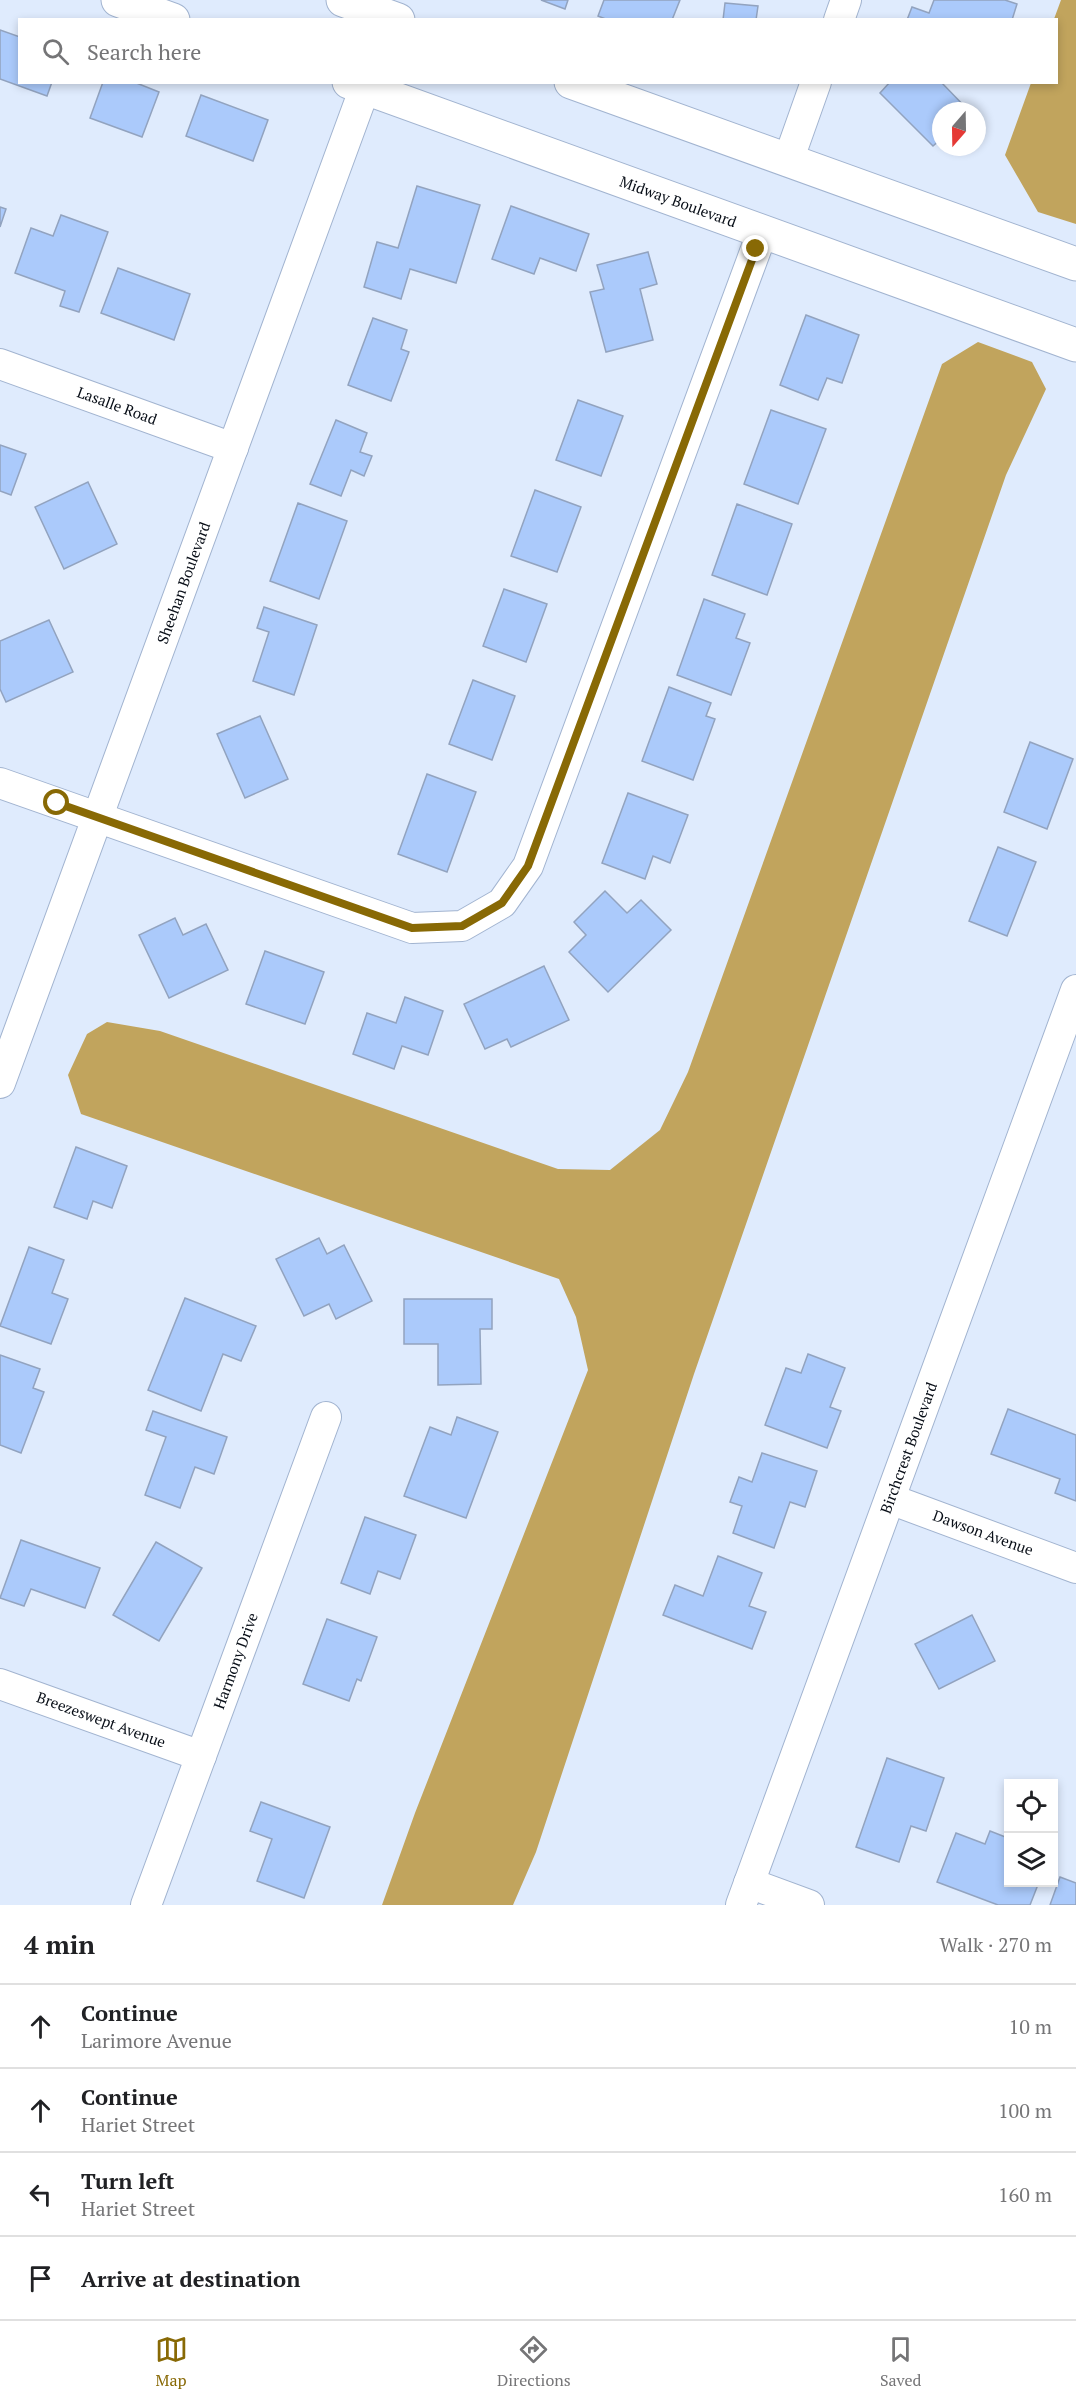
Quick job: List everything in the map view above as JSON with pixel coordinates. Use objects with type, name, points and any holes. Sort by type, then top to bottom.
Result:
[{"type":"street","points":[[118,0],[168,18]]},
{"type":"street","points":[[343,0],[389,18]]},
{"type":"street","points":[[840,18],[846,0]]},
{"type":"street","name":"Midway Boulevard","points":[[360,84],[762,233],[1076,345]]},
{"type":"street","name":"Sheehan Boulevard","points":[[0,1083],[233,448],[360,84]]},
{"type":"street","points":[[576,84],[1076,264]]},
{"type":"street","points":[[788,161],[815,84]]},
{"type":"street","points":[[0,783],[412,928],[462,926],[502,903],[528,866],[762,233]]},
{"type":"street","name":"Lasalle Road","points":[[0,364],[233,448]]},
{"type":"street","name":"Birchcrest Boulevard","points":[[745,1894],[1076,990]]},
{"type":"street","name":"Harmony Drive","points":[[146,1905],[326,1417]]},
{"type":"street","name":"Dawson Avenue","points":[[890,1499],[1076,1568]]},
{"type":"street","name":"Breezeswept Avenue","points":[[0,1684],[201,1756]]},
{"type":"street","points":[[745,1894],[809,1905]]},
{"type":"shaded area","points":[[1061,0],[1076,0],[1076,224],[1038,212],[1005,155],[1031,84],[1058,84],[1058,18],[1054,18]]},
{"type":"shaded area","points":[[978,342],[1032,362],[1046,389],[1006,475],[694,1374],[536,1852],[513,1905],[382,1905],[415,1813],[588,1370],[576,1317],[559,1279],[81,1114],[68,1075],[87,1034],[107,1022],[160,1031],[558,1169],[610,1170],[660,1130],[688,1072],[942,364]]},
{"type":"building","points":[[541,0],[568,0],[565,9]]},
{"type":"building","points":[[604,0],[680,0],[673,18],[603,18],[598,16]]},
{"type":"building","points":[[934,0],[1005,0],[1017,4],[1013,18],[908,18],[912,7],[929,13]]},
{"type":"building","points":[[725,3],[758,6],[756,18],[723,18]]},
{"type":"building","points":[[0,30],[18,36],[18,84],[51,84],[47,96],[0,79]]},
{"type":"building","points":[[102,84],[139,84],[159,92],[142,137],[90,118]]},
{"type":"building","points":[[888,84],[943,84],[960,102],[932,102],[932,145],[880,93]]},
{"type":"building","points":[[201,95],[268,120],[253,161],[186,136]]},
{"type":"building","points":[[417,186],[480,205],[456,283],[410,269],[401,299],[364,287],[377,242],[398,248]]},
{"type":"building","points":[[511,206],[589,234],[576,271],[540,258],[534,274],[492,259]]},
{"type":"building","points":[[0,207],[6,209],[0,227]]},
{"type":"building","points":[[61,215],[108,232],[79,312],[60,306],[65,291],[15,273],[31,228],[53,236]]},
{"type":"building","points":[[648,252],[657,284],[640,289],[653,340],[606,352],[590,292],[604,289],[597,265]]},
{"type":"building","points":[[118,268],[190,294],[174,340],[101,313]]},
{"type":"building","points":[[806,315],[859,335],[842,383],[827,378],[818,400],[780,385]]},
{"type":"building","points":[[373,318],[407,330],[401,349],[409,352],[391,401],[348,385]]},
{"type":"building","points":[[578,400],[623,416],[601,476],[556,460]]},
{"type":"building","points":[[771,410],[826,429],[798,504],[744,484]]},
{"type":"building","points":[[336,420],[367,433],[360,452],[372,456],[364,476],[351,470],[341,496],[310,484]]},
{"type":"building","points":[[0,445],[26,454],[11,495],[0,491]]},
{"type":"building","points":[[88,482],[117,544],[64,569],[35,507]]},
{"type":"building","points":[[535,490],[581,507],[557,572],[511,556]]},
{"type":"building","points":[[298,503],[347,521],[319,599],[270,581]]},
{"type":"building","points":[[737,504],[792,524],[767,595],[712,575]]},
{"type":"building","points":[[504,589],[547,604],[526,662],[483,646]]},
{"type":"building","points":[[704,599],[745,614],[736,638],[750,643],[731,695],[677,675]]},
{"type":"building","points":[[264,607],[317,625],[294,695],[253,681],[269,632],[257,628]]},
{"type":"building","points":[[49,620],[73,672],[6,702],[0,689],[0,641]]},
{"type":"building","points":[[473,680],[515,696],[492,760],[449,744]]},
{"type":"building","points":[[669,687],[711,703],[706,716],[715,719],[693,780],[642,761]]},
{"type":"building","points":[[260,716],[288,779],[245,798],[217,734]]},
{"type":"building","points":[[1030,742],[1073,759],[1047,829],[1004,812]]},
{"type":"building","points":[[427,774],[476,792],[447,872],[398,854]]},
{"type":"building","points":[[628,793],[688,815],[670,863],[653,856],[645,879],[602,863]]},
{"type":"building","points":[[998,847],[1036,862],[1007,936],[969,921]]},
{"type":"building","points":[[605,891],[627,913],[641,900],[671,930],[608,992],[569,952],[586,935],[574,922]]},
{"type":"building","points":[[175,918],[183,935],[206,924],[228,970],[169,998],[139,935]]},
{"type":"building","points":[[265,951],[324,972],[305,1024],[246,1004]]},
{"type":"building","points":[[544,966],[569,1020],[511,1047],[507,1039],[485,1049],[464,1004]]},
{"type":"building","points":[[405,997],[443,1011],[428,1055],[402,1046],[394,1069],[353,1054],[367,1013],[396,1023]]},
{"type":"building","points":[[76,1147],[127,1166],[112,1208],[93,1201],[87,1219],[54,1207]]},
{"type":"building","points":[[319,1238],[327,1254],[344,1245],[372,1301],[336,1319],[329,1304],[304,1316],[276,1259]]},
{"type":"building","points":[[29,1247],[64,1260],[52,1293],[68,1299],[51,1344],[0,1326]]},
{"type":"building","points":[[185,1298],[256,1326],[241,1361],[223,1354],[201,1411],[148,1390]]},
{"type":"building","points":[[404,1299],[492,1299],[492,1329],[480,1329],[481,1384],[438,1385],[438,1344],[404,1344]]},
{"type":"building","points":[[808,1354],[845,1368],[830,1407],[841,1411],[827,1448],[765,1425],[786,1368],[801,1373]]},
{"type":"building","points":[[0,1355],[40,1369],[33,1388],[44,1392],[21,1453],[0,1445]]},
{"type":"building","points":[[1008,1409],[1076,1435],[1076,1501],[1055,1493],[1060,1479],[991,1454]]},
{"type":"building","points":[[153,1411],[227,1437],[214,1474],[195,1467],[180,1508],[145,1495],[166,1437],[146,1430]]},
{"type":"building","points":[[457,1417],[498,1432],[466,1518],[404,1496],[430,1427],[451,1435]]},
{"type":"building","points":[[762,1453],[817,1471],[805,1507],[790,1502],[774,1548],[733,1533],[742,1506],[730,1502],[739,1477],[752,1482]]},
{"type":"building","points":[[365,1517],[416,1535],[400,1579],[378,1571],[370,1594],[341,1583]]},
{"type":"building","points":[[21,1540],[100,1568],[85,1608],[31,1589],[24,1606],[0,1598]]},
{"type":"building","points":[[156,1542],[202,1568],[159,1641],[113,1615]]},
{"type":"building","points":[[718,1556],[762,1573],[749,1606],[766,1612],[752,1649],[663,1615],[675,1585],[703,1596]]},
{"type":"building","points":[[972,1615],[995,1661],[939,1689],[915,1644]]},
{"type":"building","points":[[327,1619],[377,1637],[361,1681],[357,1679],[349,1701],[303,1684]]},
{"type":"building","points":[[887,1758],[944,1778],[926,1831],[911,1826],[899,1862],[856,1847]]},
{"type":"building","points":[[261,1802],[330,1827],[304,1898],[257,1881],[272,1839],[250,1831]]},
{"type":"building","points":[[990,1831],[1004,1836],[1004,1887],[1037,1887],[1030,1905],[998,1905],[937,1882],[956,1833],[985,1844]]},
{"type":"building","points":[[1060,1877],[1076,1883],[1076,1905],[1050,1905]]},
{"type":"route","points":[[57,803],[412,928],[462,926],[502,903],[528,866],[756,249]]}]
